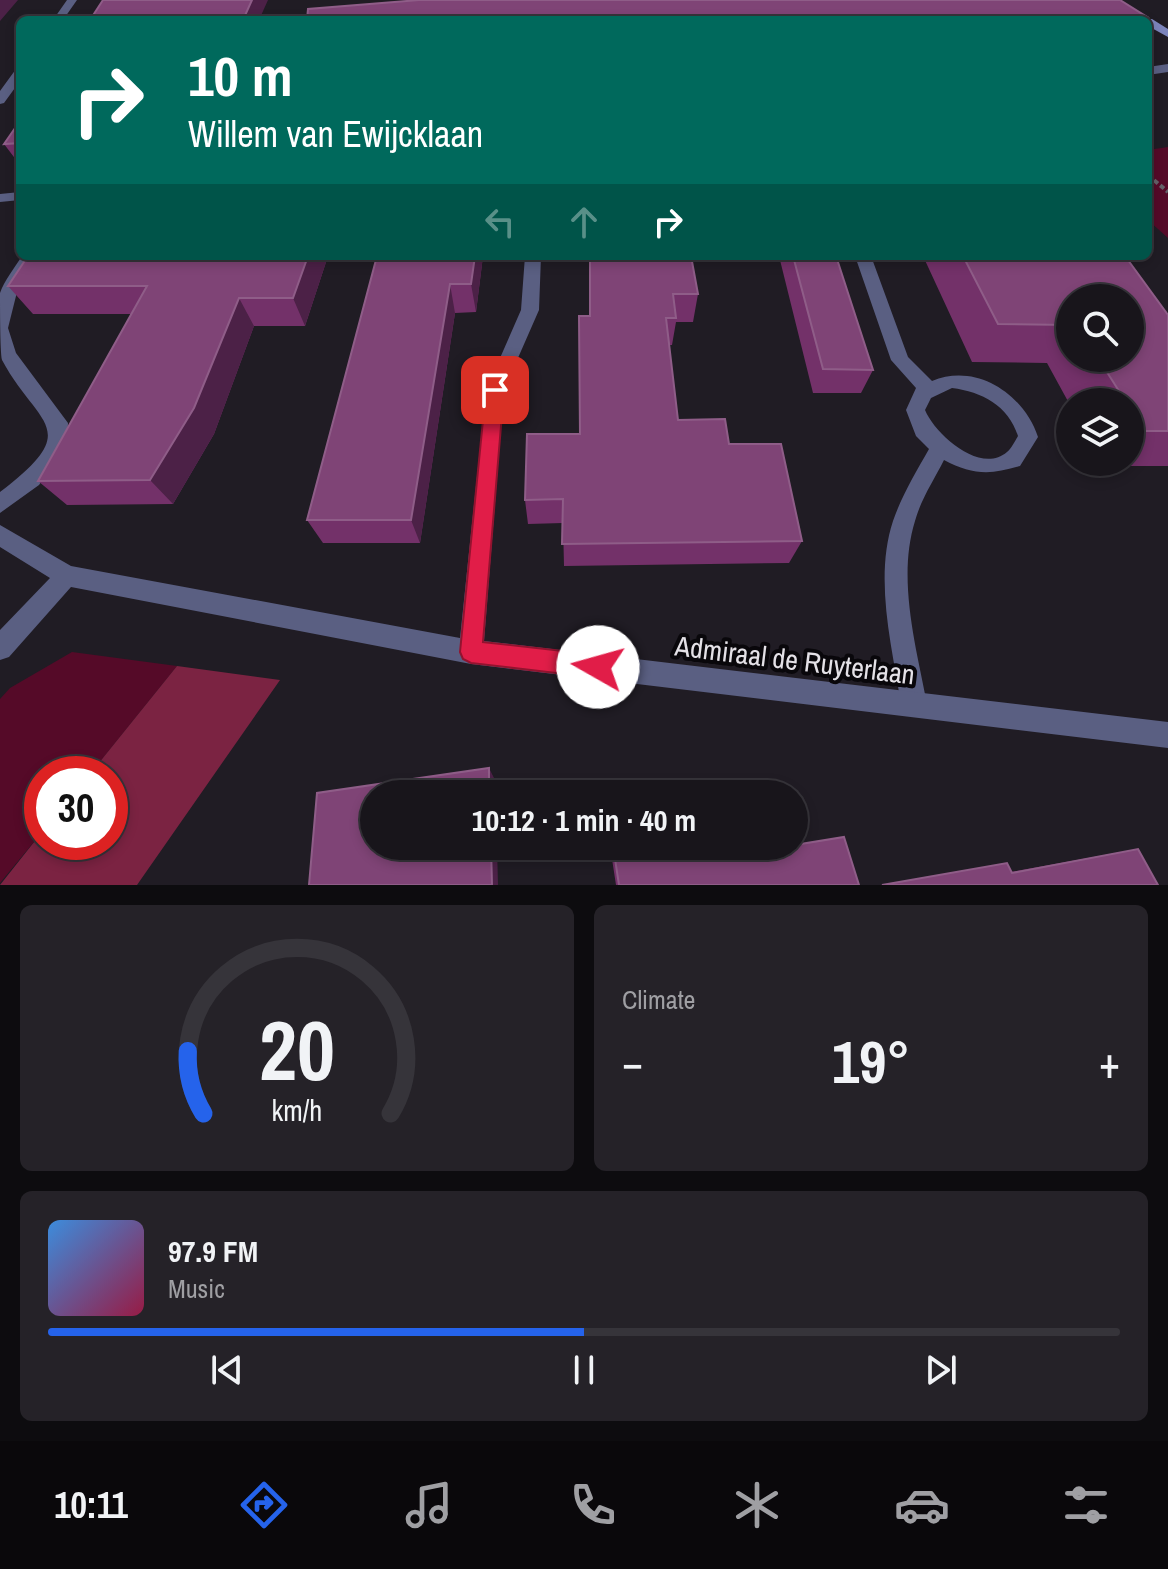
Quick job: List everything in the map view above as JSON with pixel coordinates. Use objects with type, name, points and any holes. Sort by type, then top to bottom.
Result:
[{"type":"street","points":[[0,100],[16,78]]},
{"type":"street","points":[[0,504],[32,479],[57,447],[58,423],[8,355],[0,328],[9,292],[28,260]]},
{"type":"street","points":[[471,652],[495,390],[530,310],[533,260]]},
{"type":"street","points":[[864,260],[900,360],[927,388]]},
{"type":"street","points":[[950,381],[986,388],[1017,410],[1028,437],[1016,458],[1002,464],[967,462],[940,448],[922,431],[916,417],[916,403],[927,388],[950,381]]},
{"type":"street","points":[[914,704],[899,606],[897,571],[901,530],[940,448]]},
{"type":"street","name":"Admiraal de Ruyterlaan","points":[[0,535],[67,576],[471,652],[1168,735]]},
{"type":"street","points":[[0,648],[67,576]]},
{"type":"path","points":[[1152,178],[1168,192]]},
{"type":"shaded area","points":[[1168,147],[1168,238],[1152,224],[1152,149]]},
{"type":"shaded area","points":[[72,652],[177,666],[104,756],[24,756],[24,854],[0,883],[0,699],[10,688]]},
{"type":"shaded area","points":[[177,666],[280,680],[137,885],[0,885],[24,855],[24,860],[128,860],[128,756],[104,756]]},
{"type":"building","points":[[103,0],[252,0],[245,16],[93,16]]},
{"type":"building","points":[[419,0],[1120,0],[1145,16],[307,16],[308,9]]},
{"type":"building","points":[[16,127],[16,143],[4,144]]},
{"type":"building","points":[[25,260],[307,260],[293,298],[239,298],[194,408],[150,480],[38,481],[147,286],[8,286]]},
{"type":"building","points":[[376,260],[474,260],[471,284],[450,284],[411,520],[307,520]]},
{"type":"building","points":[[590,260],[692,260],[698,294],[673,294],[676,318],[666,318],[678,420],[725,419],[729,444],[781,444],[802,541],[562,544],[563,499],[525,500],[527,434],[580,434],[579,316],[590,316]]},
{"type":"building","points":[[794,260],[837,260],[873,370],[823,369]]},
{"type":"building","points":[[965,260],[1128,260],[1168,315],[1168,431],[1144,431],[1144,388],[1117,388],[1107,372],[1144,372],[1144,284],[1056,284],[1056,325],[998,324]]},
{"type":"building","points":[[489,768],[489,780],[406,780]]},
{"type":"building","points":[[360,787],[360,860],[491,860],[492,885],[309,885],[317,793]]},
{"type":"building","points":[[844,837],[859,885],[619,885],[615,860],[808,860],[808,843]]},
{"type":"building","points":[[1138,849],[1158,885],[882,885],[1007,863],[1012,873]]},
{"type":"route","points":[[495,390],[471,652],[598,667]]}]
